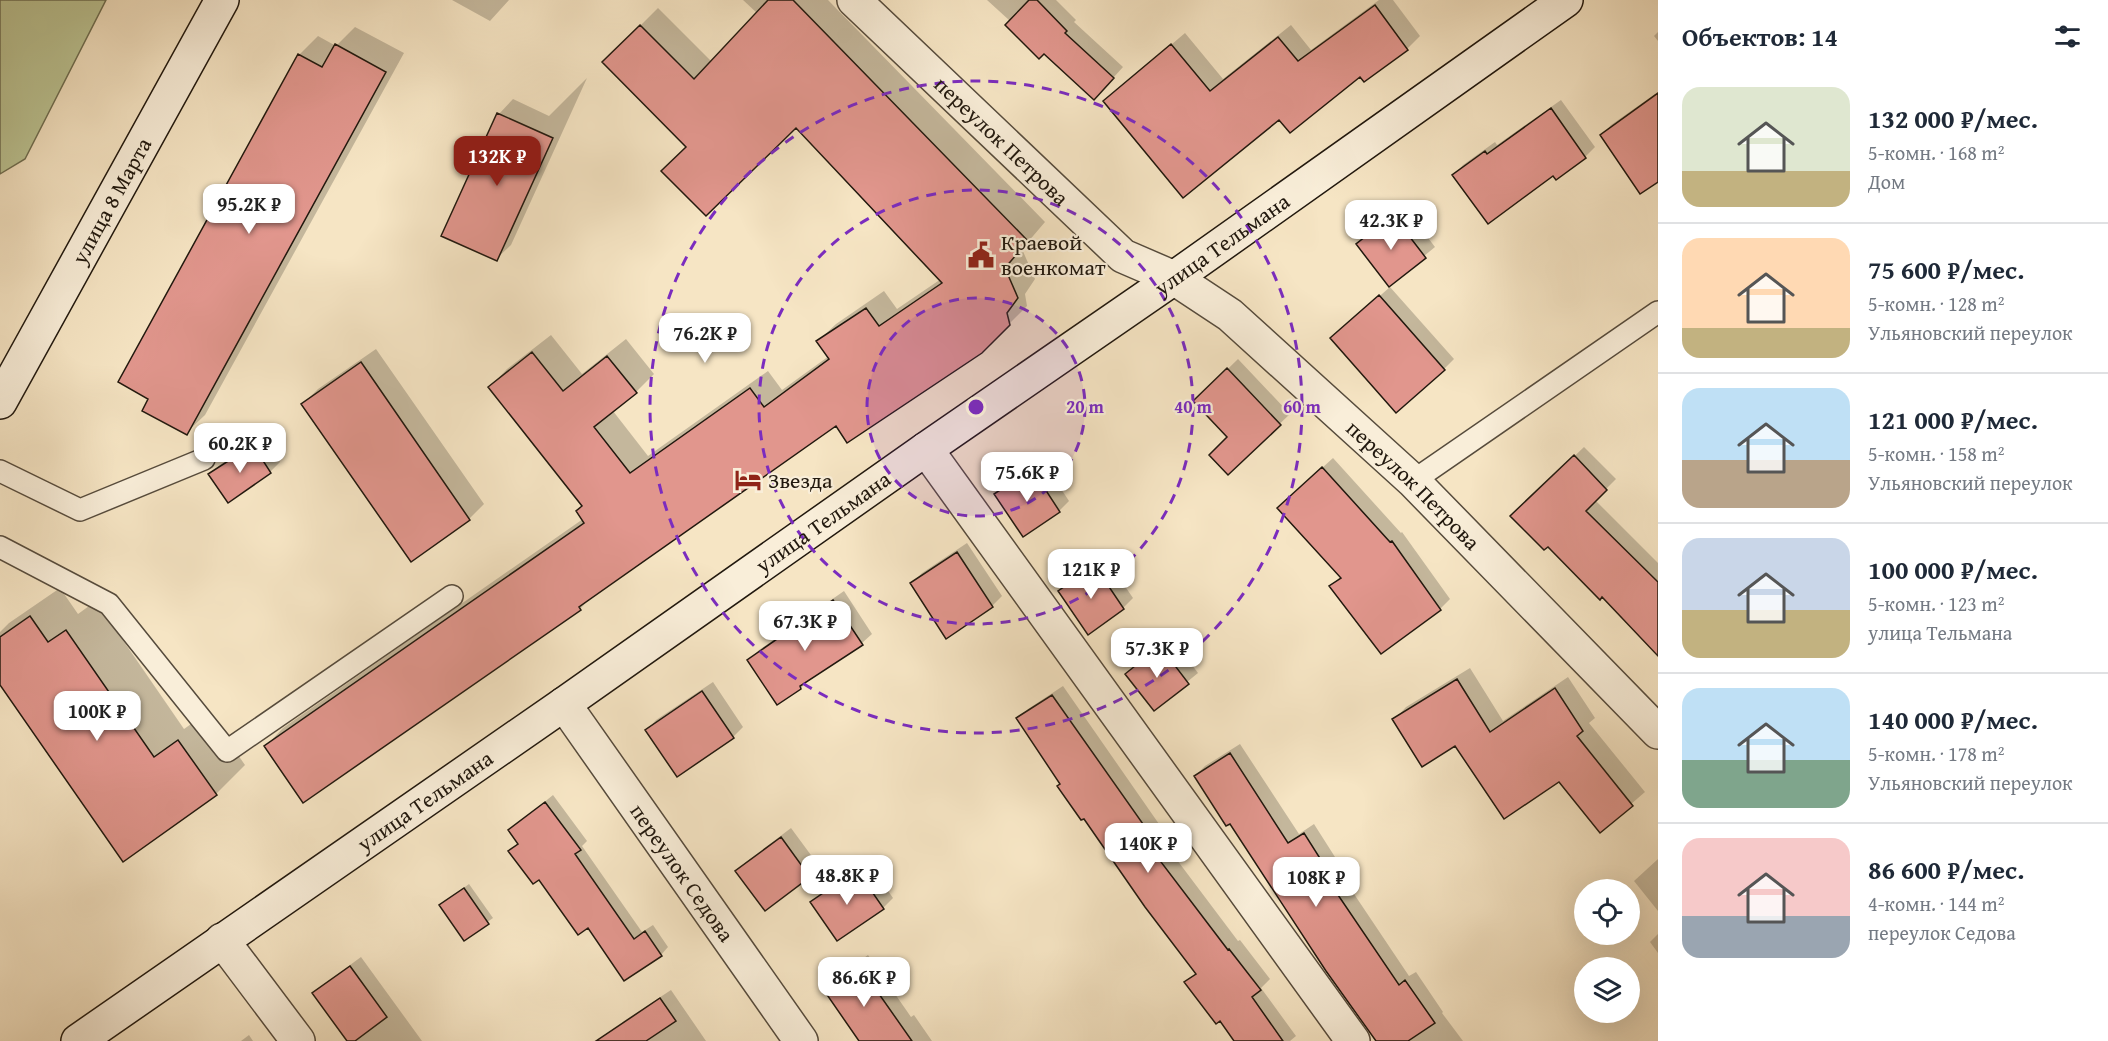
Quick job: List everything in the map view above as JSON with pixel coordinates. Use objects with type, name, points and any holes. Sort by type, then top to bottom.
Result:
[{"type":"street","name":"улица 8 Марта","points":[[0,402],[222,0]]},
{"type":"street","name":"переулок Петрова","points":[[854,0],[1123,256],[1174,278],[1230,315],[1413,481],[1658,732]]},
{"type":"street","name":"улица Тельмана","points":[[78,1041],[1174,278],[1566,0]]},
{"type":"street","points":[[926,449],[1353,1041]]},
{"type":"street","name":"переулок Седова","points":[[564,704],[801,1041]]},
{"type":"street","points":[[222,940],[298,1041]]},
{"type":"lane","points":[[1413,481],[1658,312]]},
{"type":"lane","points":[[0,471],[80,510],[204,459]]},
{"type":"lane","points":[[0,547],[109,604],[227,750],[452,596]]},
{"type":"green space","points":[[0,0],[106,0],[25,159],[0,174]]},
{"type":"building","points":[[768,0],[793,0],[1028,241],[1005,268],[1018,298],[1007,313],[1010,325],[982,353],[847,443],[836,426],[579,607],[581,610],[303,803],[264,746],[584,523],[576,511],[582,506],[488,387],[532,352],[563,391],[607,356],[637,393],[594,427],[630,473],[750,388],[764,407],[829,359],[816,341],[866,308],[879,326],[942,283],[796,128],[706,216],[661,171],[686,147],[602,62],[640,25],[694,79]]},
{"type":"building","points":[[1029,0],[1037,0],[1067,31],[1065,33],[1114,78],[1094,100],[1044,54],[1039,59],[1005,25]]},
{"type":"building","points":[[1375,5],[1408,50],[1364,82],[1360,77],[1290,133],[1279,120],[1183,198],[1103,101],[1171,44],[1210,91],[1278,37],[1298,61]]},
{"type":"building","points":[[335,44],[386,72],[187,435],[142,411],[148,399],[118,382],[298,54],[322,67]]},
{"type":"building","points":[[1658,93],[1658,182],[1640,194],[1600,135]]},
{"type":"building","points":[[1551,108],[1586,158],[1556,180],[1553,176],[1488,224],[1452,175],[1485,151],[1487,154]]},
{"type":"building","points":[[497,113],[553,138],[497,261],[441,236]]},
{"type":"building","points":[[1393,215],[1426,258],[1389,287],[1356,244]]},
{"type":"building","points":[[1379,295],[1445,370],[1396,413],[1330,338]]},
{"type":"building","points":[[361,362],[470,520],[411,562],[301,404]]},
{"type":"building","points":[[1227,368],[1281,425],[1228,475],[1209,455],[1227,437],[1193,401]]},
{"type":"building","points":[[253,445],[271,473],[228,503],[208,474]]},
{"type":"building","points":[[1574,455],[1607,490],[1586,511],[1658,582],[1658,656],[1602,597],[1600,600],[1548,547],[1544,550],[1510,516]]},
{"type":"building","points":[[1322,467],[1390,542],[1392,541],[1441,610],[1381,654],[1329,586],[1341,578],[1277,508]]},
{"type":"building","points":[[1032,469],[1060,512],[1023,537],[994,494]]},
{"type":"building","points":[[957,552],[993,607],[946,639],[910,583]]},
{"type":"building","points":[[1095,566],[1124,609],[1088,635],[1058,591]]},
{"type":"building","points":[[833,600],[863,645],[800,686],[801,689],[777,705],[747,660]]},
{"type":"building","points":[[30,616],[48,642],[66,630],[154,757],[178,740],[217,795],[123,862],[0,685],[0,637]]},
{"type":"building","points":[[1160,646],[1189,684],[1154,711],[1125,674]]},
{"type":"building","points":[[1457,679],[1490,732],[1555,688],[1583,731],[1577,736],[1633,806],[1600,833],[1559,782],[1504,819],[1455,746],[1422,767],[1392,719]]},
{"type":"building","points":[[702,691],[734,738],[677,777],[645,730]]},
{"type":"building","points":[[1052,695],[1167,858],[1161,862],[1261,990],[1252,997],[1283,1041],[1234,1041],[1220,1021],[1216,1024],[1184,982],[1196,974],[1145,907],[1084,819],[1081,820],[1057,786],[1060,784],[1016,718]]},
{"type":"building","points":[[1230,753],[1288,843],[1304,833],[1340,890],[1336,892],[1399,985],[1405,980],[1435,1023],[1408,1041],[1376,1041],[1326,971],[1230,824],[1226,826],[1194,776]]},
{"type":"building","points":[[545,802],[581,850],[575,854],[634,939],[645,931],[662,956],[624,981],[588,928],[578,935],[539,880],[533,884],[508,851],[518,844],[508,830]]},
{"type":"building","points":[[781,837],[810,877],[765,911],[735,871]]},
{"type":"building","points":[[857,870],[884,909],[837,941],[810,902]]},
{"type":"building","points":[[464,888],[489,924],[464,941],[439,905]]},
{"type":"building","points":[[858,964],[912,1041],[859,1041],[823,989]]},
{"type":"building","points":[[350,966],[387,1017],[355,1041],[347,1041],[312,993]]},
{"type":"building","points":[[660,998],[676,1021],[646,1041],[596,1041]]},
{"type":"place","name":"Краевой военкомат","points":[[981,255]]},
{"type":"place","name":"Звезда","points":[[748,480]]}]
